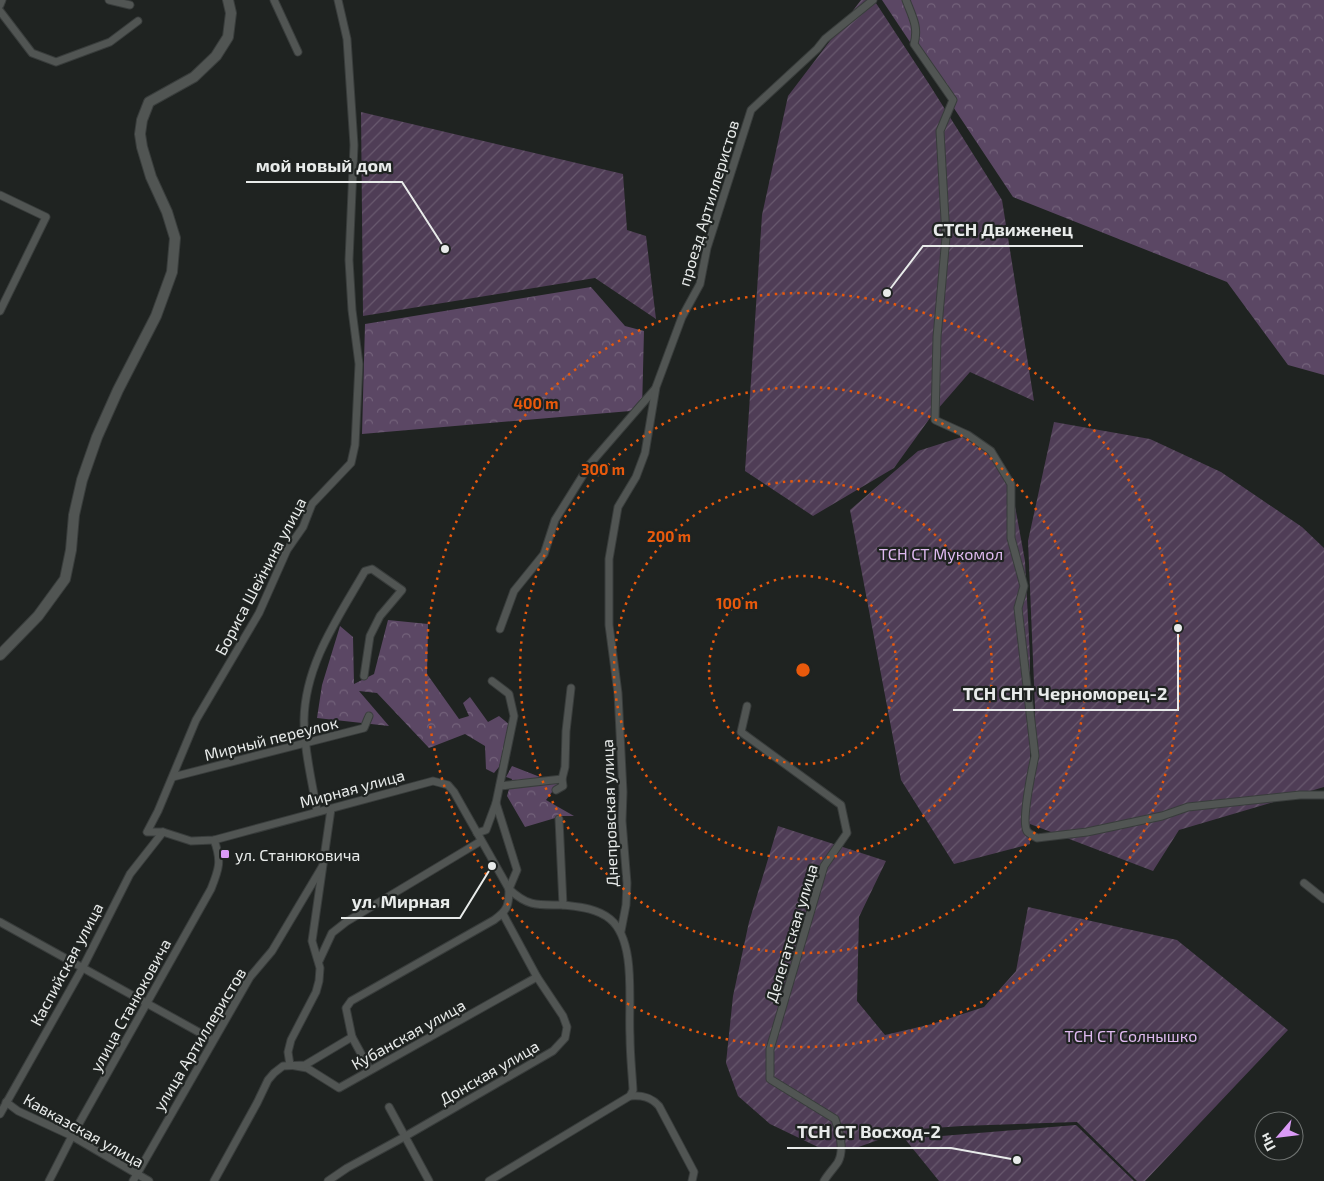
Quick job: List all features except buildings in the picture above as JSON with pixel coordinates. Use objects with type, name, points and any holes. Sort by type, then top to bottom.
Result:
[{"type":"main road","points":[[0,655],[38,616],[64,579],[71,550],[74,515],[82,480],[97,437],[118,390],[156,316],[172,272],[175,238],[167,212],[151,177],[142,147],[140,134],[142,120],[149,102],[194,77],[216,56],[228,37],[231,13],[228,0]]},
{"type":"street","points":[[0,5],[2,0]]},
{"type":"street","points":[[109,0],[130,5]]},
{"type":"street","points":[[274,0],[298,52]]},
{"type":"street","name":"Бориса Шейнина улица","points":[[147,832],[196,720],[259,613],[287,550],[303,527],[312,504],[351,463],[356,445],[359,364],[352,310],[349,260],[354,145],[347,39],[338,0]]},
{"type":"street","name":"проезд Артиллеристов","points":[[618,692],[609,626],[609,559],[618,507],[636,477],[645,453],[656,388],[682,318],[700,284],[706,248],[751,110],[817,49],[825,39],[872,0]]},
{"type":"street","points":[[906,0],[916,24],[917,35],[914,44],[953,100],[940,132],[946,237],[937,337],[935,420],[968,434],[991,451],[1011,484],[1011,538],[1024,586],[1018,608],[1035,756],[1025,824],[1028,832],[1037,838],[1070,834],[1162,816],[1188,807],[1300,795],[1324,795]]},
{"type":"street","points":[[0,11],[32,53],[56,62],[110,42],[138,21]]},
{"type":"street","points":[[0,195],[46,217],[0,312]]},
{"type":"street","points":[[500,629],[514,591],[544,554],[555,520],[590,464],[656,388]]},
{"type":"street","points":[[318,811],[305,743],[304,718],[310,680],[317,658],[364,571],[372,569],[402,590],[380,616],[370,636],[364,676]]},
{"type":"street","points":[[477,834],[486,830],[496,803],[514,716],[509,694],[492,681]]},
{"type":"street","points":[[556,790],[563,786],[562,779],[565,767],[566,731],[571,688]]},
{"type":"street","name":"Днепровская улица","points":[[618,692],[626,883],[626,905],[621,931]]},
{"type":"street","name":"Делегатская улица","points":[[747,706],[741,732],[841,805],[847,833],[824,866],[770,1049],[770,1079],[835,1119],[839,1132],[841,1152],[838,1163],[831,1169],[824,1181]]},
{"type":"street","name":"Мирный переулок","points":[[172,778],[364,728],[369,716]]},
{"type":"street","points":[[500,786],[562,779]]},
{"type":"street","name":"Мирная улица","points":[[147,832],[163,832],[191,841],[214,840],[432,781],[448,785],[454,792],[509,889]]},
{"type":"street","points":[[370,1070],[352,1037],[346,1008],[351,1002],[503,914],[509,903],[509,889],[517,870],[496,803]]},
{"type":"street","points":[[290,1065],[288,1052],[291,1040],[318,986],[320,968],[312,941],[331,809]]},
{"type":"street","points":[[559,819],[563,905]]},
{"type":"street","name":"Каспийская улица","points":[[0,1114],[83,967],[130,874],[163,832]]},
{"type":"street","name":"улица Станюковича","points":[[49,1181],[72,1136],[211,889],[219,867],[220,854],[214,840]]},
{"type":"street","points":[[318,960],[332,933],[346,922],[481,841]]},
{"type":"street","name":"улица Артиллеристов","points":[[135,1178],[250,977],[272,951],[324,863]]},
{"type":"street","points":[[1304,883],[1324,899]]},
{"type":"street","name":"Днепровская улица","points":[[509,889],[520,900],[527,903],[563,905],[597,910],[611,919],[621,931],[627,954],[629,977],[633,1090],[630,1096]]},
{"type":"street","name":"Донская улица","points":[[328,1181],[347,1168],[553,1051],[565,1038],[567,1027],[563,1016],[537,977],[503,914]]},
{"type":"street","points":[[0,922],[213,1040]]},
{"type":"street","name":"Кубанская улица","points":[[290,1065],[307,1068],[339,1088],[537,977]]},
{"type":"street","points":[[214,1181],[268,1080],[282,1066],[305,1065],[352,1037]]},
{"type":"street","points":[[489,1181],[630,1096],[652,1098],[659,1106],[694,1172],[692,1181]]},
{"type":"street","name":"Кавказская улица","points":[[6,1102],[18,1110],[72,1136],[135,1178],[149,1181]]},
{"type":"street","points":[[389,1107],[429,1181]]},
{"type":"green space","points":[[861,0],[874,0],[1002,200],[1034,401],[970,372],[930,418],[894,468],[813,516],[745,471],[762,215],[788,96]]},
{"type":"green space","points":[[882,0],[1324,0],[1324,375],[1288,365],[1227,282],[1013,197]]},
{"type":"green space","points":[[361,112],[623,174],[627,230],[646,236],[656,319],[595,278],[363,316]]},
{"type":"green space","points":[[591,287],[625,326],[644,331],[642,410],[362,434],[365,324]]},
{"type":"green space","name":"ТСН СТ Мукомол","points":[[1054,422],[1150,439],[1221,472],[1302,527],[1324,548],[1324,787],[1179,830],[1153,871],[1030,824],[1030,844],[954,864],[901,780],[850,510],[918,451],[968,435],[1009,473],[1025,561],[1030,657],[1030,810],[1035,708],[1028,541]]},
{"type":"green space","points":[[388,620],[428,624],[427,674],[459,719],[469,716],[463,703],[470,697],[488,722],[499,716],[510,725],[499,767],[494,773],[486,769],[485,746],[465,734],[429,748],[377,693],[359,691],[389,726],[317,718],[322,685],[340,626],[353,637],[354,684],[374,674]]},
{"type":"green space","points":[[512,766],[558,784],[546,800],[574,816],[562,816],[525,827],[507,796],[512,779],[506,777]]},
{"type":"green space","name":"ТСН СТ Солнышко","points":[[778,826],[886,861],[859,917],[857,1001],[885,1035],[932,1024],[984,1007],[1016,971],[1028,907],[1177,940],[1288,1030],[1145,1181],[1137,1181],[1077,1122],[906,1130],[853,1149],[822,1149],[770,1124],[738,1096],[726,1063],[733,996],[749,922]]},
{"type":"green space","points":[[1076,1125],[1134,1181],[939,1181],[905,1139]]},
{"type":"place","name":"мой новый дом","points":[[445,249]]},
{"type":"place","name":"СТСН Движенец","points":[[887,293]]},
{"type":"place","name":"ТСН СНТ Черноморец-2","points":[[1178,628]]},
{"type":"place","name":"ул. Станюковича","points":[[225,854]]},
{"type":"place","name":"ул. Мирная","points":[[492,866]]},
{"type":"place","name":"ТСН СТ Восход-2","points":[[1017,1160]]}]
